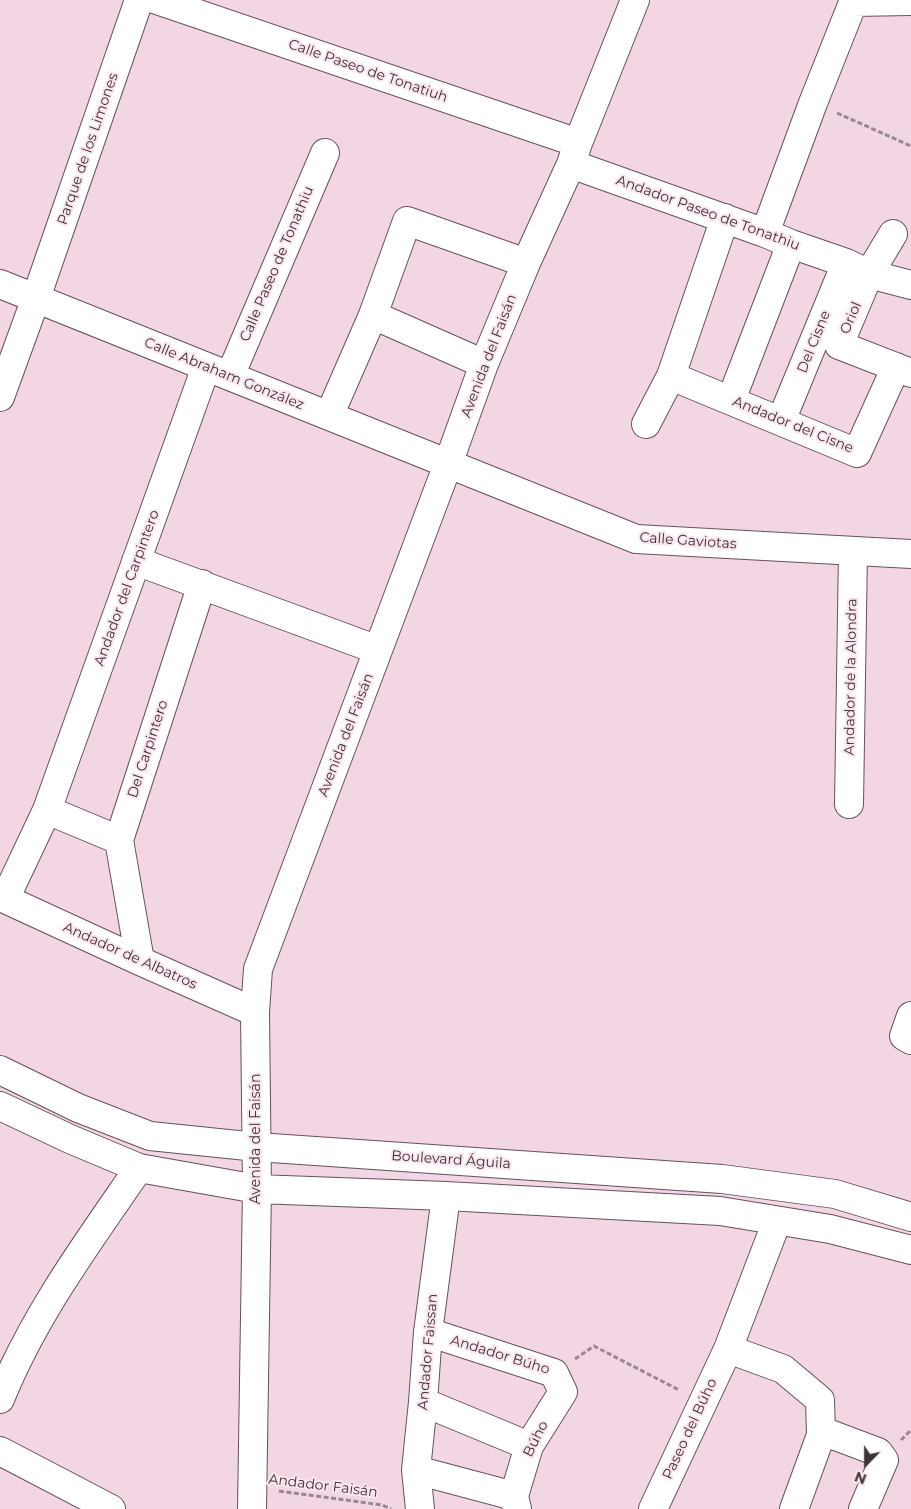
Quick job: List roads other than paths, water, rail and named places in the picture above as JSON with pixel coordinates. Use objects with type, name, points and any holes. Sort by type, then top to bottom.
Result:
[{"type":"street","name":"Parque de los Limones","points":[[0,396],[36,298],[139,0]]},
{"type":"street","name":"Calle Paseo de Tonatiuh","points":[[157,0],[575,153]]},
{"type":"street","name":"Avenida del Faisán","points":[[252,1498],[257,1189],[255,1012],[258,969],[484,364],[575,153],[636,0]]},
{"type":"street","points":[[765,233],[813,103],[854,1],[911,1]]},
{"type":"street","name":"Calle Paseo de Tonathiu","points":[[218,371],[325,153]]},
{"type":"street","name":"Andador Paseo de Tonathiu","points":[[575,153],[725,218],[857,269]]},
{"type":"street","points":[[646,424],[671,376],[725,218]]},
{"type":"street","points":[[329,416],[373,315],[406,221],[526,263]]},
{"type":"street","name":"Oriol","points":[[893,234],[857,269],[839,345],[903,370]]},
{"type":"street","points":[[731,400],[791,244]]},
{"type":"street","points":[[857,269],[911,285]]},
{"type":"street","name":"Del Cisne","points":[[782,421],[857,269]]},
{"type":"street","name":"Calle Abraham González","points":[[0,284],[448,464]]},
{"type":"street","points":[[373,315],[484,364]]},
{"type":"street","name":"Andador del Cisne","points":[[671,376],[857,453],[903,370]]},
{"type":"street","name":"Andador del Carpintero","points":[[5,899],[46,810],[136,561],[218,371]]},
{"type":"street","name":"Calle Gaviotas","points":[[448,464],[636,539],[911,554]]},
{"type":"street","name":"Andador de la Alondra","points":[[849,804],[853,551]]},
{"type":"street","points":[[136,561],[378,650]]},
{"type":"street","name":"Del Carpintero","points":[[119,840],[202,584]]},
{"type":"street","points":[[46,810],[119,840],[140,961]]},
{"type":"street","name":"Andador de Albatros","points":[[5,899],[255,1012]]},
{"type":"street","points":[[911,1016],[904,1036],[911,1040]]},
{"type":"street","name":"Boulevard Águila","points":[[0,1070],[78,1108],[150,1136],[257,1147],[722,1179],[835,1194],[911,1217]]},
{"type":"street","points":[[0,1106],[70,1139],[139,1168],[257,1189],[446,1196],[720,1211],[830,1229],[911,1250]]},
{"type":"street","points":[[3,1382],[55,1291],[139,1168]]},
{"type":"street","name":"Andador Faissan","points":[[420,1509],[416,1470],[428,1332],[446,1196]]},
{"type":"street","name":"Paseo del Búho","points":[[653,1509],[728,1349],[776,1221]]},
{"type":"street","name":"Andador Búho","points":[[428,1332],[554,1373]]},
{"type":"street","points":[[728,1349],[783,1368],[820,1400],[821,1435],[794,1509]]},
{"type":"street","name":"Búho","points":[[515,1503],[529,1446],[563,1392],[554,1373]]},
{"type":"street","points":[[423,1402],[529,1446]]},
{"type":"street","points":[[821,1435],[830,1434],[878,1452],[884,1460],[863,1509]]},
{"type":"street","points":[[0,1451],[111,1509]]},
{"type":"street","points":[[416,1470],[515,1503]]}]
